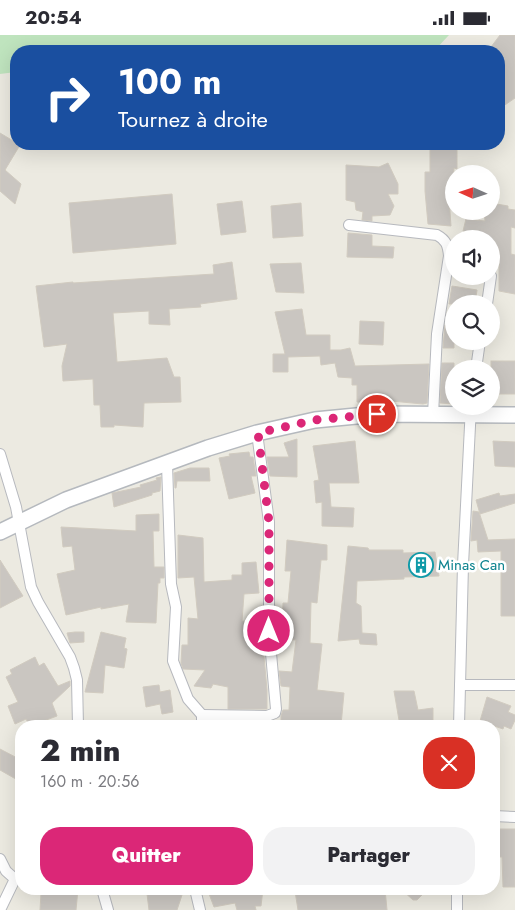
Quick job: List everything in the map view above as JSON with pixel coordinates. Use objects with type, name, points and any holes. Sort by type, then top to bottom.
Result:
[{"type":"main road","points":[[0,532],[66,501],[208,449],[258,433],[315,420],[377,414],[433,415],[445,413]]},
{"type":"main road","points":[[500,413],[515,415]]},
{"type":"street","points":[[349,225],[437,235],[448,245],[437,334],[433,415]]},
{"type":"street","points":[[459,720],[470,415]]},
{"type":"street","points":[[202,715],[267,716],[275,713],[276,709],[269,631],[269,522],[258,433]]},
{"type":"street","points":[[0,454],[12,488],[31,587],[70,657],[74,668],[78,720]]},
{"type":"street","points":[[167,464],[171,584],[176,607],[173,661],[188,699],[202,715],[202,720]]},
{"type":"street","points":[[460,685],[515,685]]},
{"type":"street","points":[[500,817],[515,817]]},
{"type":"street","points":[[0,859],[6,871],[15,879],[0,910]]},
{"type":"street","points":[[104,895],[108,910]]},
{"type":"street","points":[[196,895],[200,910]]},
{"type":"street","points":[[457,895],[457,910]]},
{"type":"green space","points":[[0,35],[449,35],[440,45],[10,45],[10,73],[0,74]]},
{"type":"building","points":[[500,35],[515,35],[515,98],[505,105],[505,45],[492,45]]},
{"type":"building","points":[[0,133],[10,139],[10,150],[17,150],[5,170],[21,184],[15,204],[0,191]]},
{"type":"building","points":[[430,150],[457,150],[457,165],[445,165],[445,220],[451,220],[451,226],[428,224],[425,172],[430,172]]},
{"type":"building","points":[[388,163],[398,184],[398,194],[388,194],[394,206],[390,215],[372,216],[372,221],[362,220],[363,212],[356,210],[355,202],[346,200],[346,165],[379,167]]},
{"type":"building","points":[[172,194],[176,244],[73,253],[69,203]]},
{"type":"building","points":[[242,201],[246,232],[221,235],[217,204]]},
{"type":"building","points":[[301,203],[303,236],[273,238],[271,206]]},
{"type":"building","points":[[500,205],[515,210],[515,228],[511,227],[511,254],[515,255],[515,294],[499,291],[500,230],[463,230],[466,220],[500,220]]},
{"type":"building","points":[[348,233],[372,235],[372,246],[394,247],[393,258],[347,257]]},
{"type":"building","points":[[232,262],[237,299],[200,304],[201,307],[169,309],[170,325],[149,324],[149,311],[113,313],[117,362],[167,358],[174,377],[180,377],[181,402],[144,403],[143,427],[114,425],[114,427],[101,427],[100,405],[94,405],[93,379],[63,381],[62,366],[67,344],[44,347],[36,286],[73,282],[214,274],[213,265]]},
{"type":"building","points":[[301,263],[304,293],[276,292],[270,264]]},
{"type":"building","points":[[452,286],[477,290],[476,295],[450,295]]},
{"type":"building","points":[[302,309],[306,335],[330,335],[330,350],[350,348],[355,366],[429,364],[427,403],[391,401],[391,404],[357,402],[357,385],[352,385],[352,378],[338,377],[335,363],[321,365],[320,356],[288,357],[288,372],[273,372],[273,354],[285,354],[275,312]]},
{"type":"building","points":[[360,321],[384,322],[383,345],[359,344]]},
{"type":"building","points":[[445,325],[445,348],[443,348]]},
{"type":"building","points":[[500,361],[515,361],[515,394],[500,394]]},
{"type":"building","points":[[442,363],[445,363],[445,403],[440,403]]},
{"type":"building","points":[[297,439],[297,477],[270,476],[267,457],[289,457],[284,443]]},
{"type":"building","points":[[355,441],[359,483],[329,483],[331,507],[354,508],[353,527],[322,526],[322,502],[316,503],[314,481],[319,480],[313,446]]},
{"type":"building","points":[[493,441],[515,442],[515,467],[495,466]]},
{"type":"building","points":[[249,452],[250,457],[253,457],[256,476],[251,476],[255,493],[229,499],[219,458],[230,456],[229,454]]},
{"type":"building","points":[[190,468],[209,468],[210,481],[177,481],[175,488],[174,473]]},
{"type":"building","points":[[161,477],[160,491],[114,507],[112,493],[141,487],[140,485]]},
{"type":"building","points":[[499,493],[500,496],[515,494],[515,503],[480,514],[476,500]]},
{"type":"building","points":[[473,511],[479,512],[488,540],[515,539],[515,616],[501,616],[501,551],[478,552],[477,540],[471,541]]},
{"type":"building","points":[[159,514],[159,531],[153,531],[154,567],[164,567],[164,578],[160,578],[160,583],[158,583],[156,623],[126,622],[129,604],[101,609],[101,607],[66,615],[57,574],[75,570],[72,546],[63,547],[61,527],[136,531],[136,515]]},
{"type":"building","points":[[178,535],[203,538],[204,582],[232,580],[232,575],[242,575],[242,563],[256,562],[259,593],[244,594],[242,621],[261,623],[267,709],[228,709],[228,687],[213,684],[211,688],[194,686],[205,670],[183,669],[181,663],[182,645],[188,645],[188,618],[198,619],[194,577],[178,578]]},
{"type":"building","points":[[287,540],[327,545],[327,560],[321,560],[317,603],[311,602],[310,643],[322,644],[317,690],[344,693],[341,720],[281,720],[283,710],[289,710],[290,687],[281,686],[279,671],[292,672],[296,640],[282,639],[283,603],[288,603],[291,571],[285,571]]},
{"type":"building","points":[[348,546],[368,548],[369,550],[403,550],[403,553],[435,552],[439,576],[357,581],[356,603],[361,606],[362,633],[376,634],[377,645],[360,644],[359,639],[338,641]]},
{"type":"building","points":[[0,560],[23,596],[0,608]]},
{"type":"building","points":[[84,632],[84,642],[70,643],[67,633]]},
{"type":"building","points":[[101,632],[126,638],[124,648],[127,649],[124,668],[105,665],[103,693],[85,692]]},
{"type":"building","points":[[35,657],[39,666],[44,663],[58,686],[70,681],[70,686],[52,703],[57,716],[46,720],[15,720],[15,724],[8,706],[18,702],[6,677],[12,674],[10,670]]},
{"type":"building","points":[[159,685],[160,692],[170,690],[173,712],[162,714],[160,704],[146,707],[143,687]]},
{"type":"building","points":[[394,691],[414,691],[418,710],[433,708],[433,720],[399,720]]},
{"type":"building","points":[[487,697],[511,706],[508,712],[515,715],[511,729],[504,726],[503,729],[500,728],[500,720],[480,720]]},
{"type":"building","points":[[0,749],[15,757],[15,779],[0,770]]},
{"type":"building","points":[[500,829],[515,829],[515,887],[503,887],[502,857],[500,857]]},
{"type":"building","points":[[41,895],[77,895],[76,910],[40,910]]},
{"type":"building","points":[[147,895],[182,895],[177,910],[149,910]]},
{"type":"building","points":[[210,895],[262,895],[261,906],[255,906],[256,910],[237,910],[235,903],[214,907]]},
{"type":"building","points":[[296,895],[386,895],[387,910],[298,910]]},
{"type":"building","points":[[408,895],[422,895],[417,900],[413,900]]},
{"type":"place","name":"Minas Can","points":[[421,565]]},
{"type":"route","points":[[269,631],[269,522],[258,433],[315,420],[377,414]]}]
